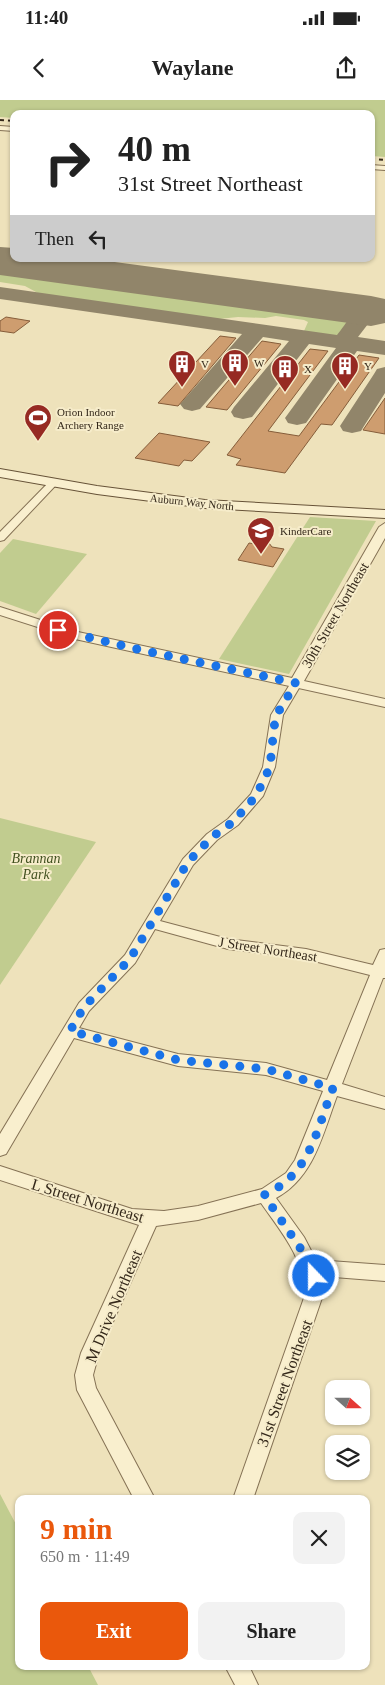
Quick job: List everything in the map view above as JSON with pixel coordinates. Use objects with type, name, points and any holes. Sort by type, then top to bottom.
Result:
[{"type":"main road","name":"Auburn Way North","points":[[0,473],[53,483],[205,504],[385,514]]},
{"type":"street","points":[[0,538],[53,483]]},
{"type":"street","name":"30th Street Northeast","points":[[0,1149],[84,1007],[130,959],[188,862],[200,847],[233,822],[256,796],[270,767],[277,714],[385,527]]},
{"type":"street","points":[[0,611],[82,636],[385,703]]},
{"type":"street","name":"J Street Northeast","points":[[152,923],[220,942],[298,952],[382,972]]},
{"type":"street","points":[[264,1195],[285,1184],[301,1168],[382,972],[385,954]]},
{"type":"street","points":[[70,1031],[178,1060],[266,1069],[385,1103]]},
{"type":"street","name":"L Street Northeast","points":[[0,1173],[132,1216],[150,1220],[182,1215],[264,1195]]},
{"type":"street","name":"31st Street Northeast","points":[[244,1495],[312,1303],[315,1286],[311,1267],[305,1255],[264,1195]]},
{"type":"street","name":"M Drive Northeast","points":[[142,1495],[96,1409],[87,1390],[84,1376],[90,1353],[150,1220]]},
{"type":"street","points":[[311,1267],[385,1273]]},
{"type":"street","points":[[238,1670],[247,1685]]},
{"type":"green space","points":[[0,100],[385,100],[385,157],[375,156],[375,110],[10,110],[10,118],[0,117]]},
{"type":"green space","points":[[12,270],[357,315],[350,329],[337,339],[314,337],[304,331],[308,322],[304,320],[276,316],[209,320],[47,298],[25,286],[0,282],[0,272]]},
{"type":"green space","points":[[310,517],[376,521],[289,674],[219,659]]},
{"type":"green space","points":[[13,539],[87,554],[36,614],[0,601],[0,553]]},
{"type":"green space","name":"Brannan Park","points":[[0,818],[96,842],[0,985]]},
{"type":"green space","points":[[0,1494],[15,1522],[15,1670],[90,1670],[98,1685],[0,1685]]},
{"type":"building","points":[[6,317],[30,321],[14,333],[0,331],[0,321]]},
{"type":"building","points":[[220,336],[236,338],[178,406],[158,403]]},
{"type":"building","points":[[262,341],[281,344],[227,410],[206,407]]},
{"type":"building","points":[[310,349],[328,351],[268,431],[299,436],[359,355],[379,358],[332,425],[321,424],[285,473],[236,465],[241,459],[227,455]]},
{"type":"building","points":[[385,398],[385,434],[363,430]]},
{"type":"building","points":[[159,433],[210,442],[192,461],[184,460],[179,466],[135,458]]},
{"type":"building","name":"KinderCare","points":[[249,543],[262,545],[269,543],[272,547],[284,549],[273,567],[238,560]]},
{"type":"taxiway","points":[[0,265],[4,262]]},
{"type":"taxiway","points":[[0,293],[304,336]]},
{"type":"taxiway","points":[[343,342],[367,311]]},
{"type":"taxiway","points":[[192,404],[258,330]]},
{"type":"taxiway","points":[[243,412],[304,336]]},
{"type":"taxiway","points":[[304,336],[343,342]]},
{"type":"taxiway","points":[[343,342],[351,343]]},
{"type":"taxiway","points":[[297,418],[351,343]]},
{"type":"taxiway","points":[[351,343],[385,348]]},
{"type":"taxiway","points":[[352,426],[385,374]]},
{"type":"runway","points":[[0,261],[371,311]]},
{"type":"railway","points":[[0,120],[10,121]]},
{"type":"railway","points":[[375,159],[385,160]]},
{"type":"place","name":"W","points":[[235,387]]},
{"type":"place","name":"V","points":[[182,388]]},
{"type":"place","name":"Y","points":[[345,390]]},
{"type":"place","name":"X","points":[[285,393]]},
{"type":"place","name":"Orion Indoor Archery Range","points":[[38,442]]},
{"type":"place","name":"KinderCare","points":[[261,555]]},
{"type":"route","points":[[58,630],[296,683],[277,714],[270,767],[256,796],[233,822],[200,847],[188,862],[130,959],[84,1007],[70,1031],[158,1056],[178,1060],[266,1069],[333,1088],[301,1168],[285,1184],[273,1192],[264,1195],[305,1255],[314,1276]]}]
